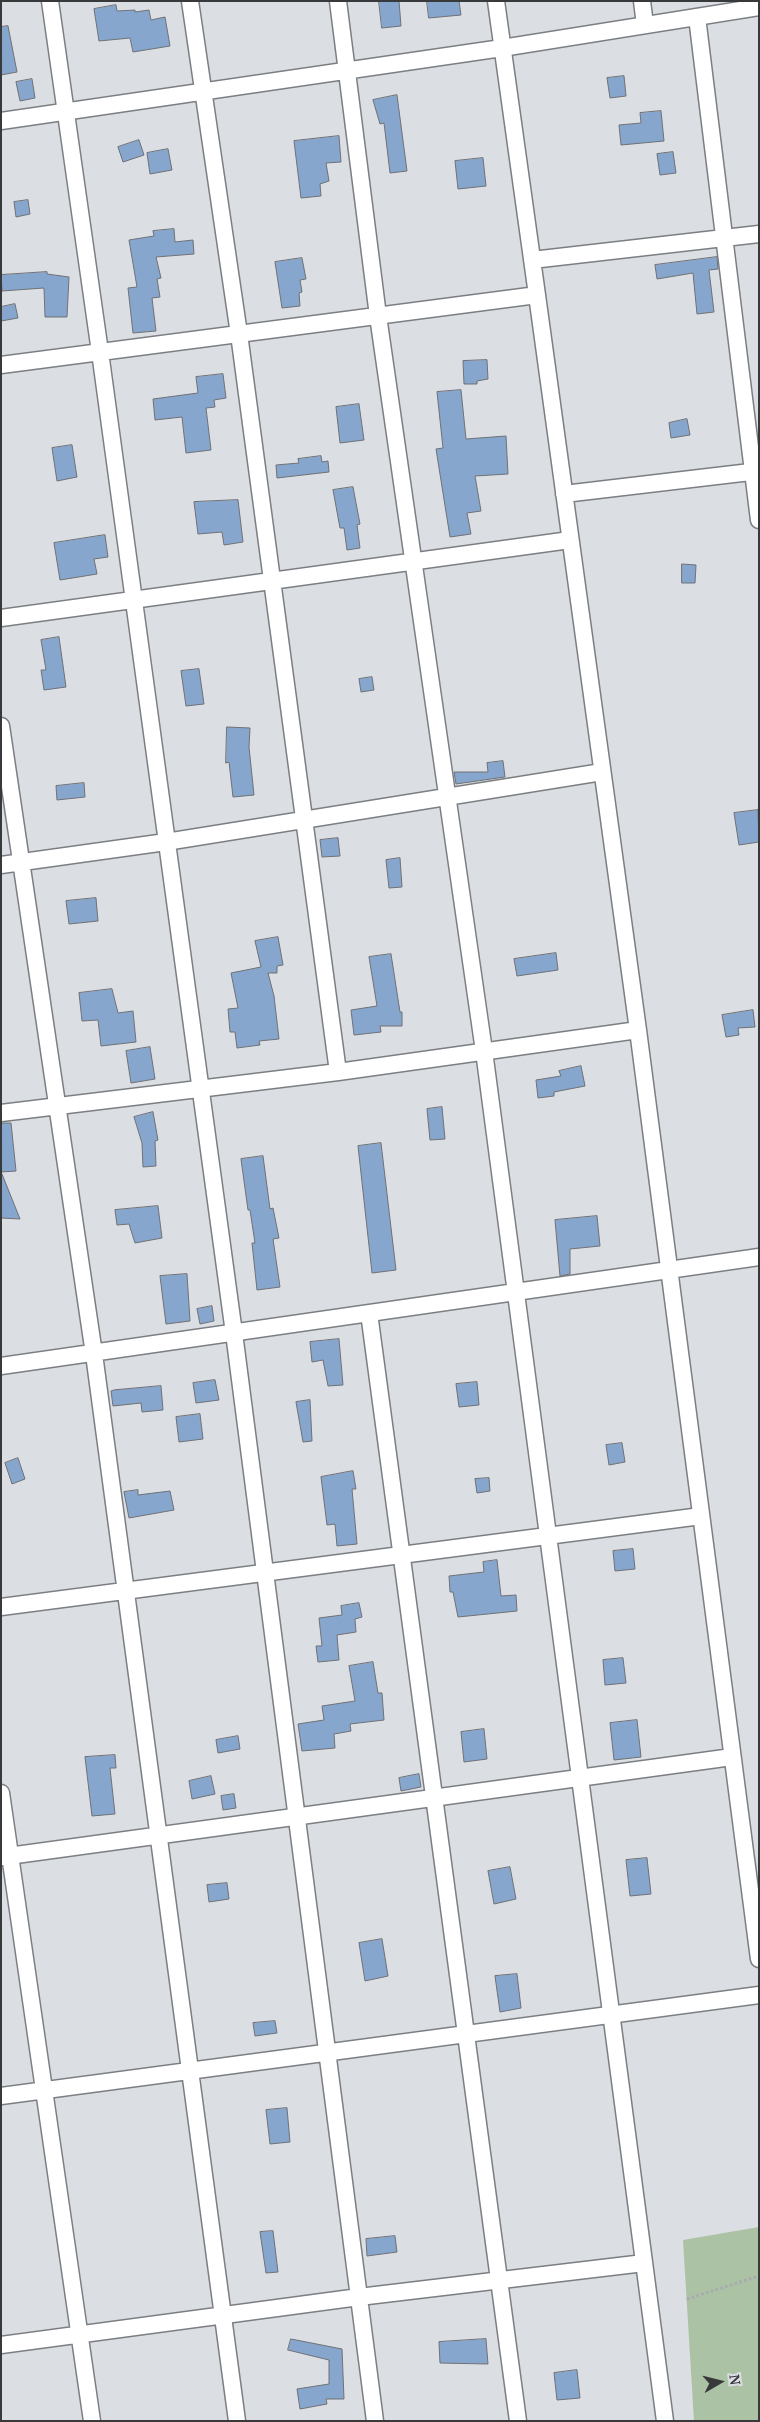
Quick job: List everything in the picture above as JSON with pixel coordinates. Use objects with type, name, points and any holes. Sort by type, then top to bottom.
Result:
[{"type":"street","points":[[50,1],[234,1333],[375,2421]]},
{"type":"street","points":[[190,1],[239,334],[338,1072]]},
{"type":"street","points":[[338,1],[378,316],[484,1051],[665,2421]]},
{"type":"street","points":[[496,1],[638,1030],[759,1959]]},
{"type":"street","points":[[642,1],[645,25]]},
{"type":"street","points":[[1,121],[502,48],[759,7]]},
{"type":"street","points":[[697,17],[723,238],[756,471],[759,520]]},
{"type":"street","points":[[532,260],[759,234]]},
{"type":"street","points":[[1,365],[537,295]]},
{"type":"street","points":[[564,494],[756,471]]},
{"type":"street","points":[[1,618],[413,560],[570,540]]},
{"type":"street","points":[[1,726],[94,1354],[157,1836],[237,2421]]},
{"type":"street","points":[[1,865],[166,842],[602,772]]},
{"type":"street","points":[[1,1113],[338,1072],[638,1030]]},
{"type":"street","points":[[1,1366],[94,1354],[669,1268],[759,1257]]},
{"type":"street","points":[[369,1313],[518,2421]]},
{"type":"street","points":[[1,1607],[265,1571],[402,1556],[701,1516]]},
{"type":"street","points":[[6,1857],[732,1757]]},
{"type":"street","points":[[1,1793],[6,1857],[44,2090],[92,2421]]},
{"type":"street","points":[[1,2096],[759,1995]]},
{"type":"street","points":[[1,2345],[222,2317],[359,2297],[644,2263]]},
{"type":"path","points":[[687,2299],[759,2276]]},
{"type":"green space","points":[[759,2227],[759,2421],[694,2421],[683,2240]]},
{"type":"building","points":[[379,1],[399,1],[401,26],[382,28]]},
{"type":"building","points":[[427,1],[459,1],[461,15],[429,18]]},
{"type":"building","points":[[116,5],[117,11],[135,10],[135,12],[149,10],[151,20],[165,17],[170,46],[133,52],[130,38],[99,41],[94,9]]},
{"type":"building","points":[[8,26],[17,72],[1,75],[1,27]]},
{"type":"building","points":[[624,76],[626,96],[610,98],[607,78]]},
{"type":"building","points":[[32,79],[35,98],[20,101],[16,82]]},
{"type":"building","points":[[397,95],[407,171],[390,173],[384,123],[380,124],[373,100]]},
{"type":"building","points":[[661,111],[664,141],[621,145],[619,125],[641,123],[640,113]]},
{"type":"building","points":[[339,136],[341,162],[326,163],[329,181],[320,184],[321,196],[301,198],[294,141]]},
{"type":"building","points":[[139,140],[144,155],[123,162],[118,147]]},
{"type":"building","points":[[168,149],[172,170],[150,174],[147,153]]},
{"type":"building","points":[[673,152],[676,173],[660,175],[657,154]]},
{"type":"building","points":[[483,158],[486,186],[458,189],[455,161]]},
{"type":"building","points":[[28,200],[30,214],[16,217],[14,202]]},
{"type":"building","points":[[174,229],[175,242],[193,240],[194,254],[156,257],[161,278],[157,279],[160,297],[152,298],[156,331],[133,333],[128,288],[137,287],[129,240],[154,236],[153,231]]},
{"type":"building","points":[[717,257],[718,269],[709,270],[714,312],[697,314],[693,273],[657,279],[655,265]]},
{"type":"building","points":[[302,258],[306,279],[300,280],[302,292],[299,293],[300,306],[282,308],[275,262]]},
{"type":"building","points":[[47,272],[47,274],[69,277],[67,317],[45,317],[44,288],[2,291],[1,275]]},
{"type":"building","points":[[15,304],[18,318],[1,321],[1,307]]},
{"type":"building","points":[[487,360],[488,379],[477,381],[477,384],[464,384],[463,361]]},
{"type":"building","points":[[223,374],[226,398],[214,400],[215,407],[206,408],[211,450],[186,453],[182,417],[155,420],[153,399],[198,393],[196,377]]},
{"type":"building","points":[[461,390],[466,439],[506,436],[508,474],[475,476],[481,511],[467,513],[471,534],[450,537],[436,449],[443,448],[437,392]]},
{"type":"building","points":[[359,404],[364,440],[340,443],[336,407]]},
{"type":"building","points":[[687,419],[690,435],[671,438],[669,423]]},
{"type":"building","points":[[72,445],[77,477],[57,481],[52,448]]},
{"type":"building","points":[[321,456],[322,462],[328,461],[329,472],[277,478],[276,465],[299,463],[298,459]]},
{"type":"building","points":[[353,487],[360,524],[357,525],[360,548],[347,550],[344,528],[340,528],[333,490]]},
{"type":"building","points":[[238,500],[243,542],[224,545],[222,532],[198,534],[194,502]]},
{"type":"building","points":[[105,535],[108,557],[94,559],[97,574],[60,580],[54,543]]},
{"type":"building","points":[[682,564],[696,565],[695,583],[682,583]]},
{"type":"building","points":[[59,637],[66,687],[44,690],[41,670],[46,670],[41,640]]},
{"type":"building","points":[[199,669],[204,704],[186,706],[181,671]]},
{"type":"building","points":[[372,677],[374,690],[361,692],[359,679]]},
{"type":"building","points":[[227,727],[250,728],[249,747],[254,795],[233,797],[229,762],[226,763]]},
{"type":"building","points":[[503,761],[505,777],[456,784],[454,772],[488,772],[487,763]]},
{"type":"building","points":[[84,783],[85,797],[57,800],[56,786]]},
{"type":"building","points":[[758,810],[759,842],[739,845],[734,813]]},
{"type":"building","points":[[338,838],[340,856],[322,857],[320,840]]},
{"type":"building","points":[[400,858],[402,887],[389,888],[386,860]]},
{"type":"building","points":[[96,898],[98,921],[69,924],[66,901]]},
{"type":"building","points":[[278,937],[283,965],[277,966],[277,973],[268,973],[274,996],[279,1039],[259,1041],[260,1045],[237,1048],[235,1032],[230,1032],[228,1009],[238,1008],[231,973],[261,967],[255,941]]},
{"type":"building","points":[[556,953],[558,970],[517,976],[514,959]]},
{"type":"building","points":[[391,954],[400,1012],[402,1012],[402,1026],[380,1026],[381,1032],[354,1035],[351,1010],[377,1006],[369,957]]},
{"type":"building","points":[[112,989],[118,1013],[133,1011],[136,1042],[101,1046],[98,1020],[82,1021],[79,993]]},
{"type":"building","points":[[753,1010],[755,1027],[738,1028],[739,1035],[726,1037],[722,1015]]},
{"type":"building","points":[[150,1047],[155,1079],[131,1083],[126,1051]]},
{"type":"building","points":[[581,1066],[585,1086],[554,1092],[554,1096],[538,1098],[536,1080],[561,1076],[559,1071]]},
{"type":"building","points":[[442,1107],[445,1139],[430,1140],[427,1109]]},
{"type":"building","points":[[153,1112],[158,1140],[155,1141],[156,1166],[143,1167],[142,1143],[134,1117]]},
{"type":"building","points":[[1,1123],[11,1123],[16,1171],[1,1172]]},
{"type":"building","points":[[381,1143],[396,1270],[372,1273],[358,1146]]},
{"type":"building","points":[[263,1156],[270,1209],[273,1208],[279,1238],[273,1239],[280,1287],[257,1290],[252,1243],[255,1243],[241,1159]]},
{"type":"building","points":[[2,1174],[20,1219],[1,1218]]},
{"type":"building","points":[[158,1206],[162,1238],[135,1243],[129,1224],[117,1225],[115,1210]]},
{"type":"building","points":[[597,1216],[600,1246],[570,1249],[570,1274],[560,1276],[555,1220]]},
{"type":"building","points":[[187,1274],[190,1321],[166,1324],[160,1276]]},
{"type":"building","points":[[212,1306],[214,1321],[200,1324],[197,1309]]},
{"type":"building","points":[[339,1339],[343,1385],[328,1386],[323,1360],[312,1362],[310,1342]]},
{"type":"building","points":[[215,1380],[219,1400],[196,1403],[193,1383]]},
{"type":"building","points":[[477,1382],[479,1405],[459,1407],[456,1384]]},
{"type":"building","points":[[161,1386],[163,1410],[142,1412],[141,1403],[113,1406],[111,1391]]},
{"type":"building","points":[[310,1400],[312,1441],[303,1442],[296,1402]]},
{"type":"building","points":[[200,1414],[203,1439],[179,1442],[176,1417]]},
{"type":"building","points":[[622,1443],[625,1462],[609,1465],[606,1445]]},
{"type":"building","points":[[18,1458],[25,1479],[12,1484],[5,1463]]},
{"type":"building","points":[[353,1471],[356,1489],[352,1489],[357,1544],[337,1546],[335,1524],[327,1525],[321,1477]]},
{"type":"building","points":[[489,1478],[490,1491],[477,1493],[475,1479]]},
{"type":"building","points":[[138,1490],[138,1495],[170,1491],[174,1510],[129,1518],[124,1492]]},
{"type":"building","points":[[633,1549],[635,1569],[615,1571],[613,1551]]},
{"type":"building","points":[[497,1560],[501,1596],[516,1595],[517,1611],[458,1617],[453,1592],[450,1592],[449,1576],[484,1572],[483,1562]]},
{"type":"building","points":[[359,1603],[362,1617],[355,1619],[356,1632],[337,1635],[339,1660],[318,1662],[316,1646],[322,1646],[319,1618],[342,1615],[341,1606]]},
{"type":"building","points":[[623,1658],[626,1683],[605,1685],[603,1660]]},
{"type":"building","points":[[373,1662],[378,1693],[382,1693],[384,1720],[350,1724],[351,1731],[334,1734],[335,1748],[302,1751],[298,1724],[324,1720],[322,1706],[355,1701],[349,1666]]},
{"type":"building","points":[[637,1720],[641,1757],[614,1760],[610,1723]]},
{"type":"building","points":[[484,1729],[487,1759],[464,1762],[461,1732]]},
{"type":"building","points":[[238,1736],[240,1749],[218,1753],[216,1740]]},
{"type":"building","points":[[115,1755],[116,1768],[110,1768],[115,1814],[92,1816],[85,1757]]},
{"type":"building","points":[[419,1774],[421,1787],[401,1791],[399,1778]]},
{"type":"building","points":[[211,1776],[215,1794],[192,1799],[189,1781]]},
{"type":"building","points":[[234,1794],[236,1808],[223,1810],[221,1796]]},
{"type":"building","points":[[647,1858],[651,1894],[630,1896],[626,1860]]},
{"type":"building","points":[[510,1867],[516,1899],[494,1904],[488,1871]]},
{"type":"building","points":[[227,1883],[229,1899],[209,1902],[207,1885]]},
{"type":"building","points":[[382,1939],[388,1976],[365,1981],[359,1943]]},
{"type":"building","points":[[517,1974],[521,2008],[500,2012],[495,1976]]},
{"type":"building","points":[[275,2021],[277,2033],[255,2036],[253,2023]]},
{"type":"building","points":[[287,2108],[290,2142],[270,2144],[266,2110]]},
{"type":"building","points":[[273,2231],[278,2272],[266,2273],[260,2232]]},
{"type":"building","points":[[395,2236],[397,2252],[367,2256],[366,2239]]},
{"type":"building","points":[[291,2339],[342,2349],[344,2399],[326,2399],[327,2404],[300,2409],[297,2389],[329,2384],[329,2360],[288,2350]]},
{"type":"building","points":[[486,2339],[488,2364],[440,2363],[439,2342]]},
{"type":"building","points":[[577,2370],[580,2398],[557,2400],[554,2373]]}]
